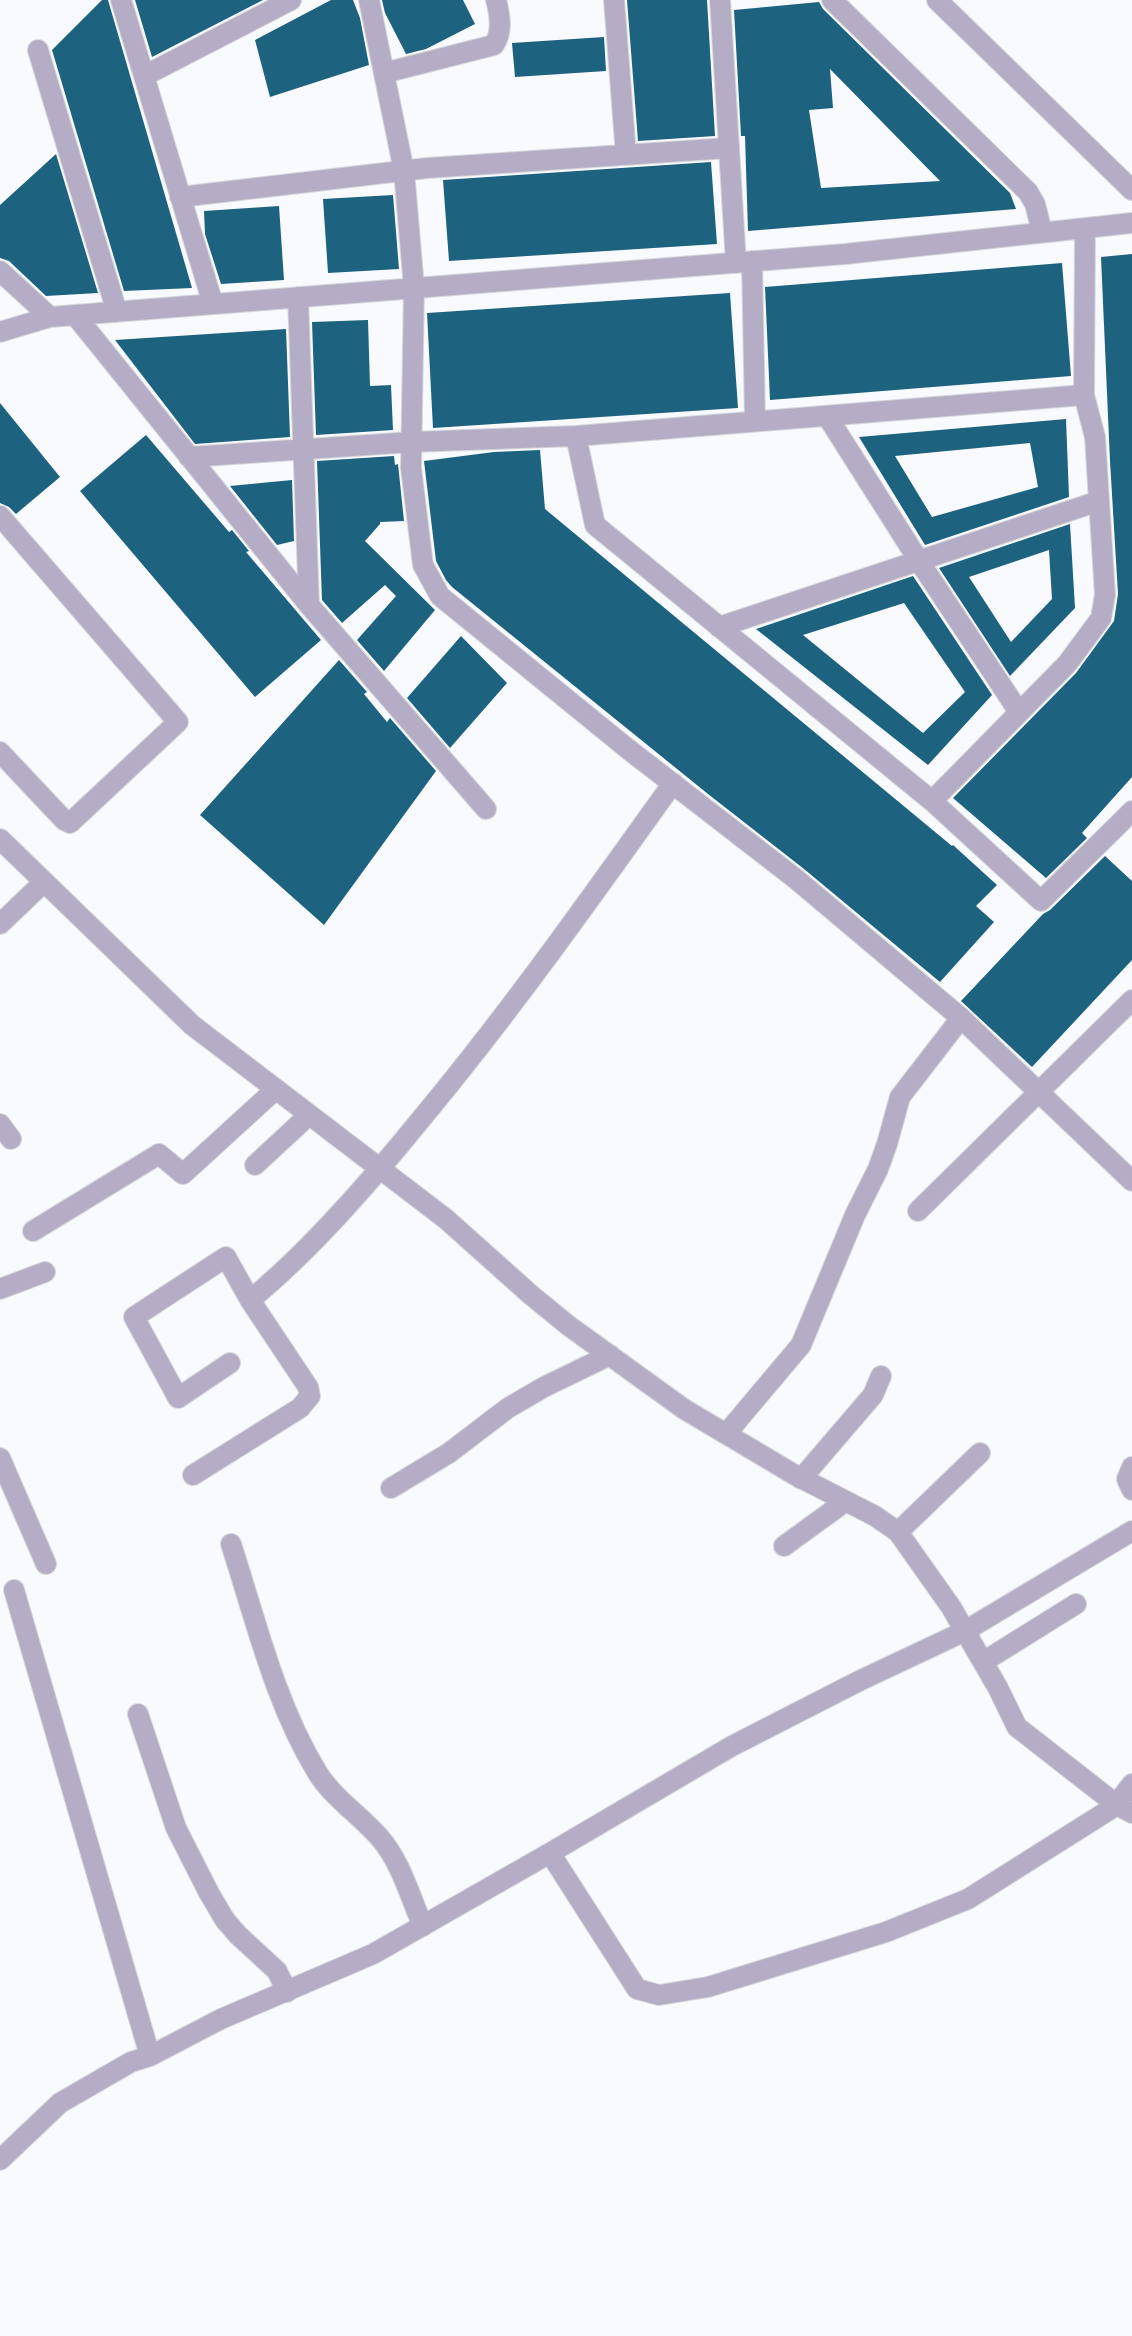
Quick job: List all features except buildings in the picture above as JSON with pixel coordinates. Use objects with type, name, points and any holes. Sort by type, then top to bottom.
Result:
[{"type":"street","points":[[121,0],[213,304]]},
{"type":"street","points":[[144,76],[291,0]]},
{"type":"street","points":[[369,0],[404,171],[414,288],[411,468],[423,565],[440,596],[796,879],[961,1018],[1129,1173]]},
{"type":"street","points":[[384,73],[494,45],[499,38],[500,15],[496,0]]},
{"type":"street","points":[[614,0],[626,155]]},
{"type":"street","points":[[720,0],[729,148],[744,262],[755,421]]},
{"type":"street","points":[[832,0],[1028,192],[1035,204],[1042,232]]},
{"type":"street","points":[[937,0],[1132,190]]},
{"type":"street","points":[[38,50],[117,312]]},
{"type":"street","points":[[180,197],[404,171],[729,148]]},
{"type":"street","points":[[0,332],[50,317],[845,254],[1132,223]]},
{"type":"street","points":[[932,801],[1067,664],[1101,618],[1105,595],[1095,437],[1084,395],[1085,228]]},
{"type":"street","points":[[0,271],[50,317]]},
{"type":"street","points":[[298,297],[309,605]]},
{"type":"street","points":[[75,315],[309,605],[486,809]]},
{"type":"street","points":[[189,457],[412,442],[576,436],[1084,395]]},
{"type":"street","points":[[827,416],[1019,712]]},
{"type":"street","points":[[576,436],[595,525],[932,801],[1041,901],[1132,811]]},
{"type":"street","points":[[719,627],[1099,501]]},
{"type":"street","points":[[0,516],[178,722],[70,823],[0,752]]},
{"type":"street","points":[[250,1300],[283,1273],[380,1169],[475,1054],[673,783]]},
{"type":"street","points":[[0,839],[192,1025],[446,1219],[531,1295],[684,1409],[801,1479],[875,1516],[898,1532],[928,1572],[965,1631],[1017,1727],[1123,1808]]},
{"type":"street","points":[[0,924],[44,882]]},
{"type":"street","points":[[918,1211],[1132,1000]]},
{"type":"street","points":[[726,1434],[801,1345],[855,1215],[878,1169],[900,1097],[961,1018]]},
{"type":"street","points":[[33,1231],[159,1154],[183,1174],[276,1089]]},
{"type":"street","points":[[255,1165],[309,1115]]},
{"type":"street","points":[[193,1475],[300,1408],[310,1396],[308,1387],[250,1300],[226,1257],[134,1317],[178,1398],[230,1363]]},
{"type":"street","points":[[0,1289],[45,1272]]},
{"type":"street","points":[[391,1488],[449,1453],[508,1408],[610,1355]]},
{"type":"street","points":[[801,1479],[873,1395],[881,1376]]},
{"type":"street","points":[[898,1532],[980,1453]]},
{"type":"street","points":[[0,1458],[46,1564]]},
{"type":"street","points":[[1132,1467],[1127,1479],[1132,1490]]},
{"type":"street","points":[[784,1546],[846,1501]]},
{"type":"street","points":[[0,2160],[60,2103],[131,2062],[150,2056],[221,2019],[373,1954],[732,1746],[965,1631],[1132,1531]]},
{"type":"street","points":[[231,1544],[294,1728],[318,1773],[331,1790],[380,1838],[392,1855],[423,1926]]},
{"type":"street","points":[[14,1590],[150,2056]]},
{"type":"street","points":[[983,1662],[1076,1604]]},
{"type":"street","points":[[138,1714],[176,1828],[209,1893],[238,1935],[277,1971],[287,1992]]},
{"type":"street","points":[[1123,1808],[1122,1797],[1132,1784]]},
{"type":"street","points":[[550,1853],[637,1989],[659,1995],[708,1987],[886,1932],[968,1899],[1123,1808]]}]
